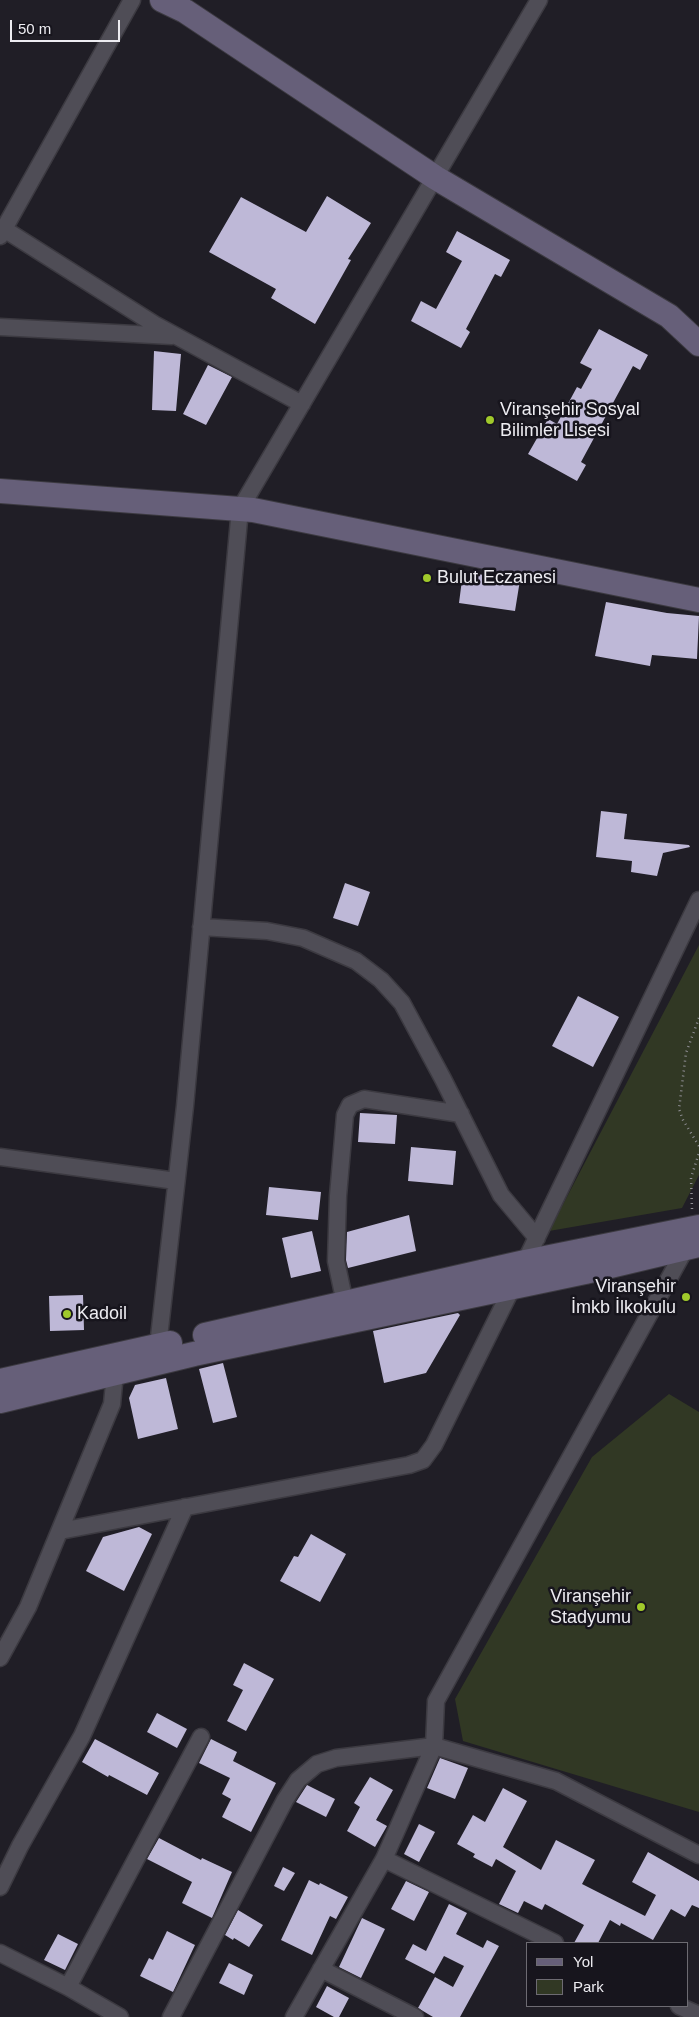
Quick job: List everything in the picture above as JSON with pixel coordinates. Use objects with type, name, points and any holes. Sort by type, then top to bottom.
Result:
[{"type":"street","points":[[132,0],[2,233],[154,324],[302,404]]},
{"type":"street","points":[[162,0],[184,11],[436,178],[669,316],[699,344]]},
{"type":"street","points":[[158,1346],[201,927],[240,509],[539,0]]},
{"type":"street","points":[[0,327],[177,336]]},
{"type":"street","points":[[0,491],[253,510],[699,600]]},
{"type":"street","points":[[60,1531],[409,1465],[423,1460],[434,1445],[537,1238],[699,900]]},
{"type":"street","points":[[201,927],[267,932],[303,938],[356,961],[381,980],[402,1003],[502,1195],[537,1238]]},
{"type":"street","points":[[346,1303],[336,1262],[338,1196],[344,1124],[345,1115],[350,1105],[364,1099],[461,1114]]},
{"type":"street","points":[[0,1157],[176,1181]]},
{"type":"street","points":[[0,1381],[525,1262],[695,1233]]},
{"type":"street","points":[[0,1401],[194,1354],[512,1287],[695,1233]]},
{"type":"street","points":[[294,2017],[384,1859],[434,1746],[436,1701],[695,1233]]},
{"type":"street","points":[[0,1658],[28,1607],[112,1404],[115,1373]]},
{"type":"street","points":[[0,1887],[20,1846],[82,1736],[185,1508]]},
{"type":"street","points":[[68,1987],[201,1737]]},
{"type":"street","points":[[171,2017],[245,1875],[298,1780],[317,1764],[336,1758],[434,1746],[556,1782],[699,1855]]},
{"type":"street","points":[[384,1859],[553,1942]]},
{"type":"street","points":[[0,1953],[68,1987],[120,2017]]},
{"type":"street","points":[[321,1969],[415,2017]]},
{"type":"street","points":[[681,2007],[699,2015]]},
{"type":"path","points":[[699,1018],[686,1053],[679,1109],[683,1120],[699,1146]]},
{"type":"path","points":[[695,1233],[691,1178],[699,1153]]},
{"type":"green space","points":[[699,945],[699,1175],[682,1208],[549,1231]]},
{"type":"green space","points":[[669,1394],[699,1412],[699,1812],[463,1741],[455,1699],[592,1457]]},
{"type":"building","points":[[327,196],[371,223],[348,259],[351,260],[315,324],[271,298],[276,289],[209,252],[241,197],[306,232]]},
{"type":"building","points":[[457,231],[510,260],[501,277],[495,274],[466,329],[470,332],[461,348],[411,321],[421,301],[436,309],[462,261],[446,252]]},
{"type":"building","points":[[599,329],[648,355],[640,370],[633,366],[581,462],[586,465],[577,481],[528,454],[548,419],[557,424],[577,387],[581,389],[592,369],[580,363]]},
{"type":"building","points":[[154,351],[181,354],[176,411],[152,410]]},
{"type":"building","points":[[208,365],[232,377],[206,425],[183,414]]},
{"type":"building","points":[[463,572],[520,580],[515,611],[459,603]]},
{"type":"building","points":[[606,602],[667,613],[699,616],[697,659],[652,655],[650,666],[595,656]]},
{"type":"building","points":[[601,811],[627,814],[624,839],[689,845],[690,847],[663,853],[657,876],[631,872],[632,861],[596,857]]},
{"type":"building","points":[[345,883],[370,892],[358,926],[333,918]]},
{"type":"building","points":[[578,996],[619,1017],[593,1067],[552,1046]]},
{"type":"building","points":[[360,1113],[397,1115],[395,1144],[358,1142]]},
{"type":"building","points":[[411,1147],[456,1151],[453,1185],[408,1181]]},
{"type":"building","points":[[269,1187],[321,1192],[318,1220],[266,1215]]},
{"type":"building","points":[[409,1215],[416,1251],[348,1268],[346,1260],[347,1232]]},
{"type":"building","points":[[312,1231],[321,1271],[291,1278],[282,1238]]},
{"type":"building","points":[[83,1295],[84,1330],[50,1331],[49,1296]]},
{"type":"building","points":[[458,1313],[460,1315],[426,1373],[384,1383],[373,1331]]},
{"type":"building","points":[[223,1363],[237,1417],[213,1423],[199,1369]]},
{"type":"building","points":[[166,1378],[178,1429],[138,1439],[129,1398],[135,1385]]},
{"type":"building","points":[[139,1527],[152,1534],[124,1591],[86,1571],[103,1537]]},
{"type":"building","points":[[311,1534],[346,1554],[320,1602],[280,1581],[294,1556],[298,1557]]},
{"type":"building","points":[[244,1663],[274,1679],[246,1731],[227,1721],[243,1690],[233,1685]]},
{"type":"building","points":[[157,1713],[187,1729],[177,1748],[147,1732]]},
{"type":"building","points":[[95,1739],[159,1773],[147,1795],[109,1775],[108,1777],[82,1762]]},
{"type":"building","points":[[211,1739],[237,1752],[233,1761],[276,1783],[251,1832],[222,1817],[231,1799],[222,1794],[230,1778],[199,1763]]},
{"type":"building","points":[[440,1758],[468,1768],[455,1799],[427,1788]]},
{"type":"building","points":[[370,1777],[393,1790],[376,1820],[387,1826],[375,1847],[347,1831],[360,1807],[354,1803]]},
{"type":"building","points":[[307,1785],[335,1799],[326,1817],[296,1802]]},
{"type":"building","points":[[503,1788],[527,1801],[503,1847],[541,1870],[556,1840],[595,1860],[582,1884],[645,1916],[656,1895],[632,1882],[648,1852],[699,1881],[699,1908],[692,1905],[685,1917],[671,1909],[653,1940],[621,1923],[620,1926],[610,1920],[599,1942],[575,1942],[584,1925],[545,1904],[542,1910],[524,1901],[518,1913],[499,1904],[516,1871],[496,1859],[492,1867],[473,1857],[475,1854],[457,1844],[473,1815],[485,1822]]},
{"type":"building","points":[[419,1824],[435,1832],[419,1862],[404,1854]]},
{"type":"building","points":[[159,1838],[201,1860],[202,1858],[232,1872],[212,1918],[182,1903],[192,1882],[147,1859]]},
{"type":"building","points":[[283,1867],[295,1873],[284,1891],[274,1886]]},
{"type":"building","points":[[309,1880],[319,1885],[320,1883],[348,1897],[336,1919],[330,1916],[312,1955],[281,1940]]},
{"type":"building","points":[[406,1881],[429,1892],[414,1921],[391,1909]]},
{"type":"building","points":[[449,1904],[467,1913],[456,1934],[483,1948],[487,1940],[499,1946],[460,2017],[433,2017],[418,2008],[435,1977],[453,1987],[464,1966],[444,1956],[434,1974],[405,1959],[413,1944],[426,1951]]},
{"type":"building","points":[[238,1910],[263,1925],[249,1947],[225,1935]]},
{"type":"building","points":[[362,1918],[385,1929],[361,1978],[339,1967]]},
{"type":"building","points":[[167,1931],[195,1945],[173,1992],[140,1976],[149,1958],[153,1960]]},
{"type":"building","points":[[58,1934],[78,1944],[65,1970],[44,1960]]},
{"type":"building","points":[[229,1963],[253,1975],[244,1995],[219,1983]]},
{"type":"building","points":[[327,1986],[349,1998],[339,2017],[334,2017],[316,2007]]},
{"type":"place","name":"Viranşehir Sosyal Bilimler Lisesi","points":[[490,420]]},
{"type":"place","name":"Bulut Eczanesi","points":[[427,578]]},
{"type":"place","name":"Viranşehir İmkb İlkokulu","points":[[686,1297]]},
{"type":"place","name":"Kadoil","points":[[67,1314]]},
{"type":"place","name":"Viranşehir Stadyumu","points":[[641,1607]]}]
